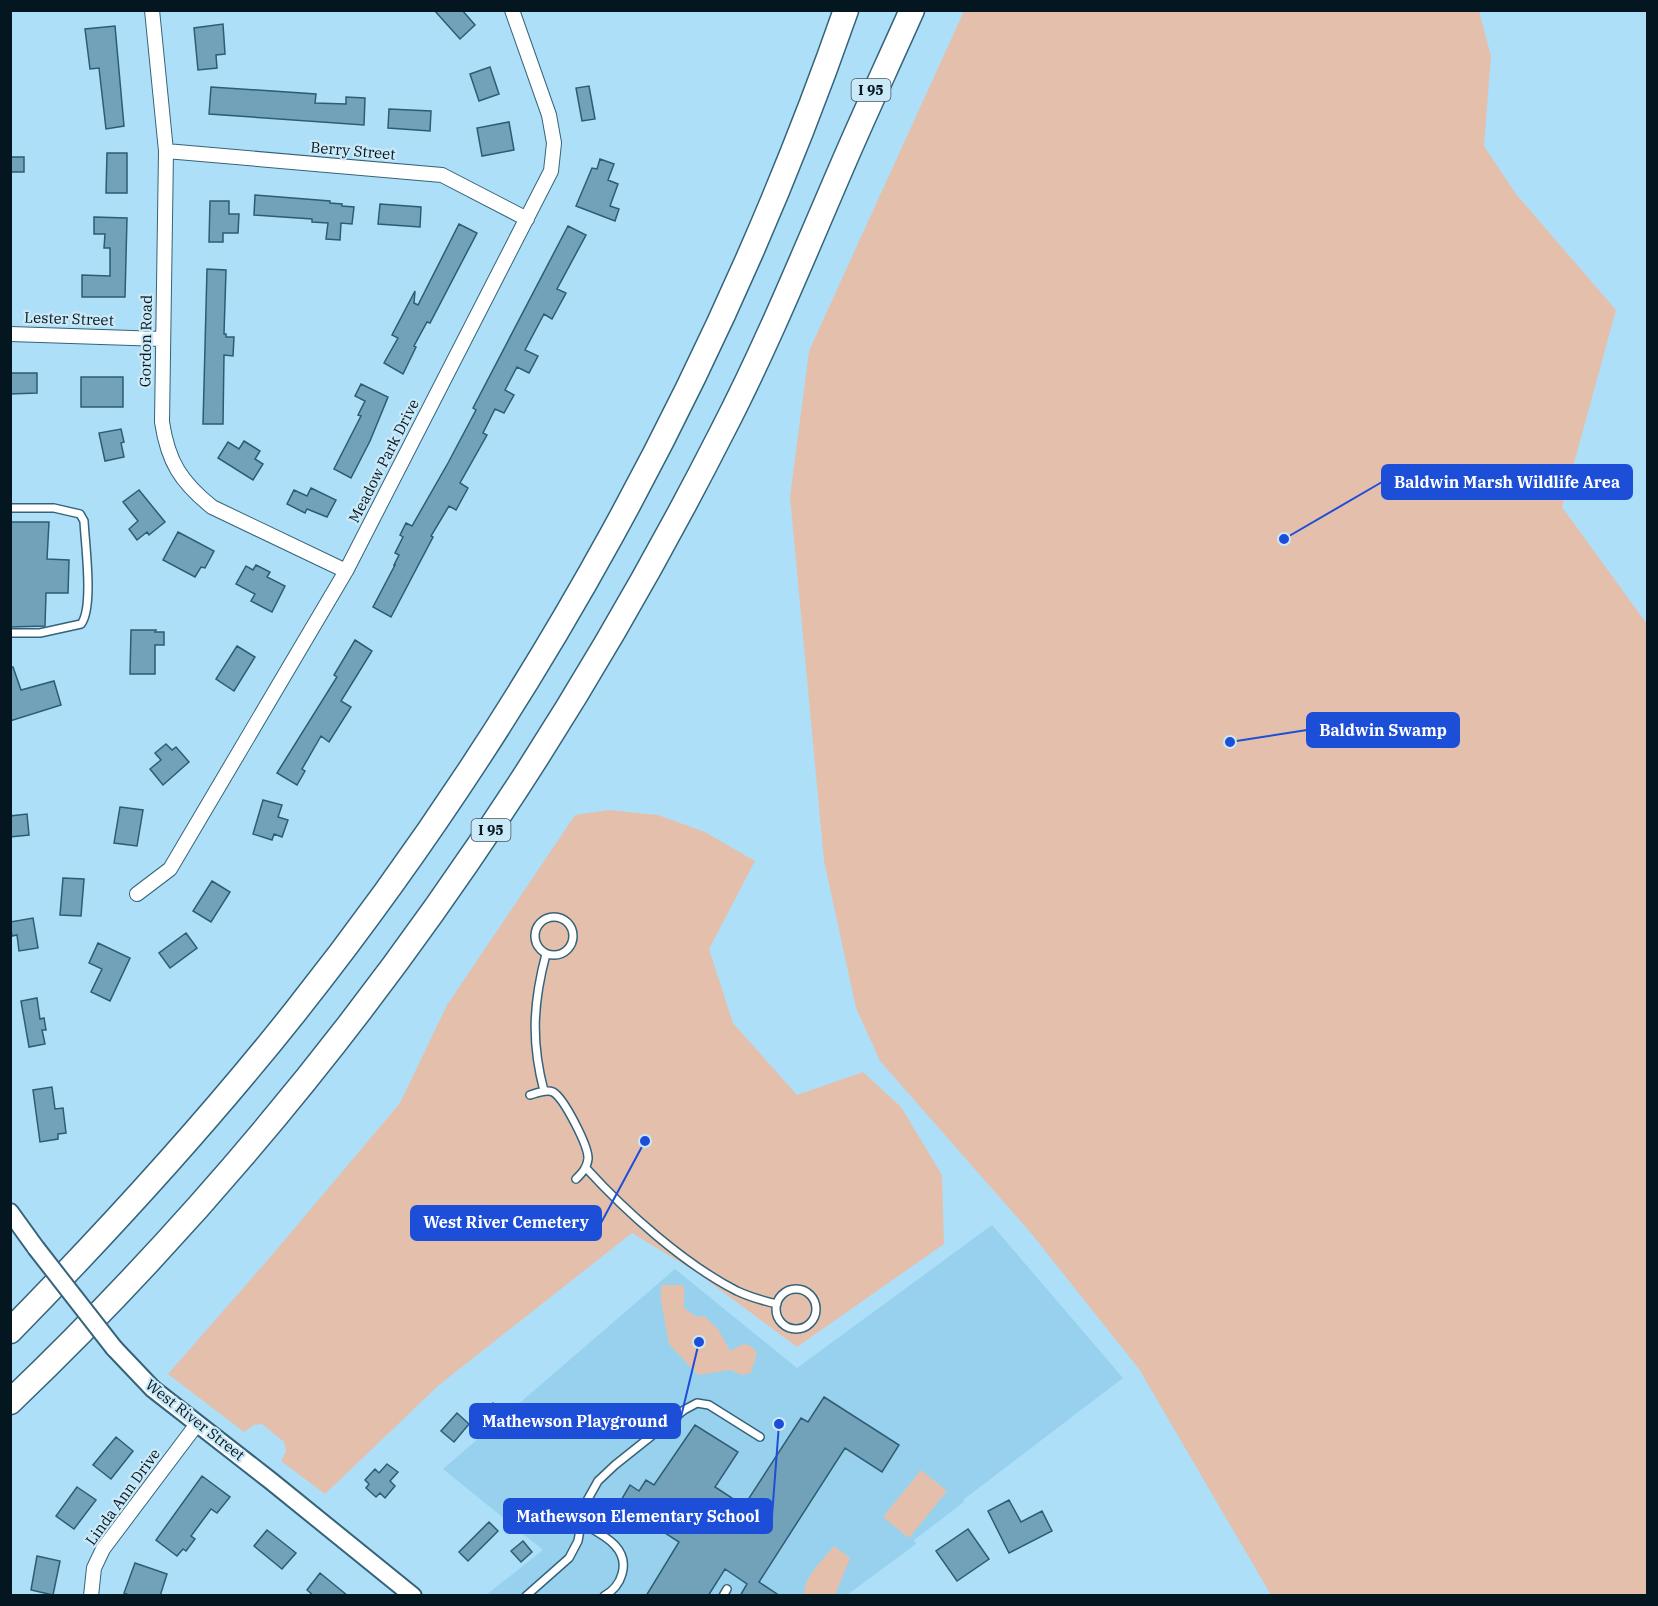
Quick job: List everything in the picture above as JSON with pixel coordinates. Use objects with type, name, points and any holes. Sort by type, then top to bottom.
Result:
[{"type":"highway","points":[[10,1331],[99,1239],[185,1144],[282,1028],[401,869],[504,714],[595,564],[644,474],[697,368],[770,209],[846,10]]},
{"type":"highway","name":"I 95","points":[[10,1402],[127,1286],[277,1116],[372,996],[495,823],[587,678],[671,530],[749,378],[841,170],[900,10]]},
{"type":"highway","points":[[841,170],[912,10]]},
{"type":"street","name":"Gordon Road","points":[[152,10],[166,151],[162,422],[167,450],[182,478],[212,507],[346,571]]},
{"type":"street","name":"Meadow Park Drive","points":[[137,894],[170,869],[346,571],[550,171],[554,143],[549,115],[512,10]]},
{"type":"street","name":"Berry Street","points":[[166,151],[442,175],[526,219]]},
{"type":"street","name":"Lester Street","points":[[10,334],[162,339]]},
{"type":"street","name":"West River Street","points":[[10,1212],[114,1348],[147,1383],[413,1596]]},
{"type":"street","name":"Linda Ann Drive","points":[[91,1596],[94,1568],[114,1531],[197,1424]]},
{"type":"lane","points":[[10,508],[54,508],[80,514],[84,521],[88,598],[85,619],[81,624],[40,633],[10,633]]},
{"type":"lane","points":[[551,917],[563,919],[568,923],[573,934],[570,947],[560,955],[546,954],[537,946],[534,939],[536,927],[551,917]]},
{"type":"lane","points":[[544,1091],[536,1054],[534,1024],[536,998],[546,954]]},
{"type":"lane","points":[[530,1095],[544,1091],[554,1092],[562,1100],[581,1135],[588,1157],[586,1168],[576,1179]]},
{"type":"lane","points":[[586,1168],[606,1190],[692,1262],[739,1292],[777,1304]]},
{"type":"lane","points":[[790,1290],[803,1291],[813,1299],[816,1311],[810,1323],[799,1329],[793,1329],[787,1327],[778,1317],[777,1304],[784,1293],[790,1290]]},
{"type":"lane","points":[[526,1596],[569,1558],[578,1541],[584,1506],[598,1482],[615,1465],[692,1406],[697,1403],[709,1405],[760,1437]]},
{"type":"lane","points":[[580,1522],[615,1545],[622,1556],[621,1580],[604,1596]]},
{"type":"shaded area","points":[[964,11],[1479,11],[1491,56],[1484,146],[1516,194],[1616,310],[1562,507],[1647,624],[1647,1595],[1271,1595],[1139,1369],[1030,1232],[880,1061],[856,1008],[824,861],[790,497],[809,351]]},
{"type":"shaded area","points":[[608,810],[658,815],[705,832],[755,861],[709,949],[733,1023],[797,1095],[863,1072],[901,1107],[942,1175],[944,1244],[797,1347],[696,1272],[632,1233],[439,1385],[325,1494],[281,1461],[286,1451],[284,1442],[262,1424],[254,1425],[244,1432],[168,1374],[400,1103],[447,1005],[575,815]]},
{"type":"shaded area","points":[[992,1225],[1123,1378],[963,1500],[964,1502],[914,1540],[916,1544],[847,1595],[486,1595],[543,1550],[443,1469],[675,1269],[797,1368]]},
{"type":"shaded area","points":[[661,1285],[684,1285],[684,1308],[697,1317],[704,1316],[718,1329],[730,1351],[743,1344],[751,1346],[757,1353],[751,1373],[742,1375],[730,1370],[698,1375],[669,1344],[661,1301]]},
{"type":"shaded area","points":[[921,1470],[947,1491],[909,1538],[883,1517]]},
{"type":"shaded area","points":[[834,1546],[850,1558],[835,1595],[804,1595],[807,1581]]},
{"type":"building","points":[[434,10],[462,10],[475,25],[460,39]]},
{"type":"building","points":[[223,24],[225,54],[216,55],[217,68],[198,70],[194,28]]},
{"type":"building","points":[[115,26],[124,126],[106,129],[99,68],[90,69],[85,29]]},
{"type":"building","points":[[490,67],[499,94],[479,101],[470,74]]},
{"type":"building","points":[[589,86],[595,119],[582,121],[576,88]]},
{"type":"building","points":[[211,87],[316,94],[315,103],[346,104],[346,97],[365,98],[364,125],[209,114]]},
{"type":"building","points":[[389,109],[431,111],[430,131],[388,128]]},
{"type":"building","points":[[509,122],[514,150],[482,156],[477,128]]},
{"type":"building","points":[[107,153],[127,153],[127,193],[106,193]]},
{"type":"building","points":[[10,157],[24,157],[24,172],[10,172]]},
{"type":"building","points":[[600,159],[614,164],[608,180],[618,184],[610,206],[619,209],[615,221],[576,206],[592,168],[597,169]]},
{"type":"building","points":[[255,195],[330,201],[330,203],[342,204],[342,206],[354,207],[352,224],[341,223],[340,240],[326,239],[328,223],[312,222],[312,219],[254,215]]},
{"type":"building","points":[[210,201],[229,201],[229,214],[239,214],[238,233],[223,233],[223,242],[209,242]]},
{"type":"building","points":[[380,204],[421,207],[420,227],[378,224]]},
{"type":"building","points":[[94,217],[127,218],[125,297],[82,297],[82,275],[110,276],[110,248],[104,248],[105,234],[94,234]]},
{"type":"building","points":[[459,224],[477,233],[430,323],[427,322],[414,346],[416,347],[403,374],[384,363],[398,338],[392,335],[415,291],[414,303],[418,305]]},
{"type":"building","points":[[568,226],[586,235],[557,289],[566,293],[552,319],[544,314],[525,350],[538,356],[529,373],[517,367],[505,390],[514,395],[504,413],[495,409],[483,433],[487,435],[460,483],[468,488],[456,510],[449,506],[431,536],[433,537],[391,617],[373,607],[399,555],[395,553],[403,537],[400,535],[406,523],[412,526],[448,463],[476,410],[473,408]]},
{"type":"building","points":[[207,269],[226,270],[224,334],[226,337],[234,337],[233,356],[224,355],[223,424],[203,424]]},
{"type":"building","points":[[10,373],[37,373],[37,393],[10,394]]},
{"type":"building","points":[[81,377],[123,377],[123,407],[81,407]]},
{"type":"building","points":[[361,384],[388,397],[370,441],[351,478],[334,469],[361,416],[358,415],[365,401],[355,396]]},
{"type":"building","points":[[121,429],[124,457],[105,461],[99,433]]},
{"type":"building","points":[[244,441],[260,451],[255,459],[263,464],[253,480],[218,458],[228,442],[239,449]]},
{"type":"building","points":[[311,488],[336,500],[327,517],[307,509],[305,513],[287,504],[294,490],[307,496]]},
{"type":"building","points":[[139,490],[165,522],[149,535],[147,532],[137,540],[129,529],[138,521],[123,502]]},
{"type":"building","points":[[10,522],[49,522],[47,559],[69,560],[68,593],[46,593],[45,626],[10,627]]},
{"type":"building","points":[[178,532],[214,551],[205,568],[201,567],[195,577],[163,560]]},
{"type":"building","points":[[256,565],[270,572],[267,577],[285,586],[272,612],[251,601],[255,594],[236,584],[246,566],[253,570]]},
{"type":"building","points":[[131,630],[164,632],[164,645],[155,645],[155,674],[130,674]]},
{"type":"building","points":[[355,640],[372,651],[341,701],[351,707],[329,742],[321,736],[302,769],[305,771],[297,785],[277,773],[337,677],[334,675]]},
{"type":"building","points":[[237,646],[255,657],[234,691],[216,679]]},
{"type":"building","points":[[10,667],[13,667],[21,690],[54,681],[61,705],[10,721]]},
{"type":"building","points":[[166,744],[172,750],[176,747],[189,762],[163,785],[150,769],[161,760],[155,753]]},
{"type":"building","points":[[263,800],[282,805],[278,817],[288,820],[282,837],[274,834],[272,840],[253,834]]},
{"type":"building","points":[[120,807],[143,810],[137,846],[114,843]]},
{"type":"building","points":[[27,814],[29,835],[10,837],[10,816]]},
{"type":"building","points":[[63,878],[84,879],[81,916],[60,915]]},
{"type":"building","points":[[212,881],[230,892],[211,922],[193,911]]},
{"type":"building","points":[[33,918],[38,948],[19,951],[17,935],[12,936],[10,922]]},
{"type":"building","points":[[186,933],[197,948],[170,968],[159,953]]},
{"type":"building","points":[[98,943],[130,958],[110,1001],[91,992],[102,969],[89,963]]},
{"type":"building","points":[[37,998],[40,1019],[44,1018],[46,1030],[42,1030],[45,1044],[29,1047],[21,1001]]},
{"type":"building","points":[[52,1087],[55,1109],[63,1108],[66,1133],[58,1134],[58,1139],[40,1142],[33,1090]]},
{"type":"building","points":[[824,1397],[899,1445],[882,1472],[845,1448],[759,1582],[780,1596],[740,1596],[747,1584],[725,1569],[708,1596],[646,1596],[679,1542],[645,1520],[639,1529],[621,1519],[628,1507],[620,1502],[630,1485],[639,1491],[646,1480],[654,1485],[695,1425],[738,1452],[715,1487],[744,1506],[801,1418],[808,1422]]},
{"type":"building","points":[[493,1403],[501,1413],[488,1423],[480,1414]]},
{"type":"building","points":[[457,1413],[469,1424],[454,1442],[441,1431]]},
{"type":"building","points":[[116,1437],[133,1451],[111,1479],[93,1465]]},
{"type":"building","points":[[387,1464],[398,1472],[390,1481],[395,1486],[385,1498],[380,1493],[376,1497],[366,1488],[369,1484],[365,1480],[375,1469],[379,1473]]},
{"type":"building","points":[[202,1476],[230,1497],[217,1513],[211,1509],[191,1536],[195,1539],[186,1551],[183,1549],[177,1556],[156,1540]]},
{"type":"building","points":[[77,1487],[96,1500],[74,1529],[56,1516]]},
{"type":"building","points":[[1009,1500],[1021,1522],[1042,1511],[1052,1531],[1009,1553],[988,1511]]},
{"type":"building","points":[[489,1522],[498,1531],[468,1561],[459,1552]]},
{"type":"building","points":[[968,1529],[989,1559],[957,1581],[936,1551]]},
{"type":"building","points":[[267,1530],[296,1553],[282,1569],[254,1546]]},
{"type":"building","points":[[523,1541],[532,1552],[521,1562],[511,1551]]},
{"type":"building","points":[[37,1556],[60,1561],[53,1595],[31,1590]]},
{"type":"building","points":[[135,1563],[167,1574],[160,1596],[131,1596],[124,1593]]},
{"type":"building","points":[[320,1573],[348,1596],[314,1596],[307,1590]]},
{"type":"place","name":"Baldwin Marsh Wildlife Area","points":[[1284,539]]},
{"type":"place","name":"Baldwin Swamp","points":[[1230,742]]},
{"type":"place","name":"West River Cemetery","points":[[645,1141]]},
{"type":"place","name":"Mathewson Playground","points":[[699,1342]]},
{"type":"place","name":"Mathewson Elementary School","points":[[779,1424]]}]
